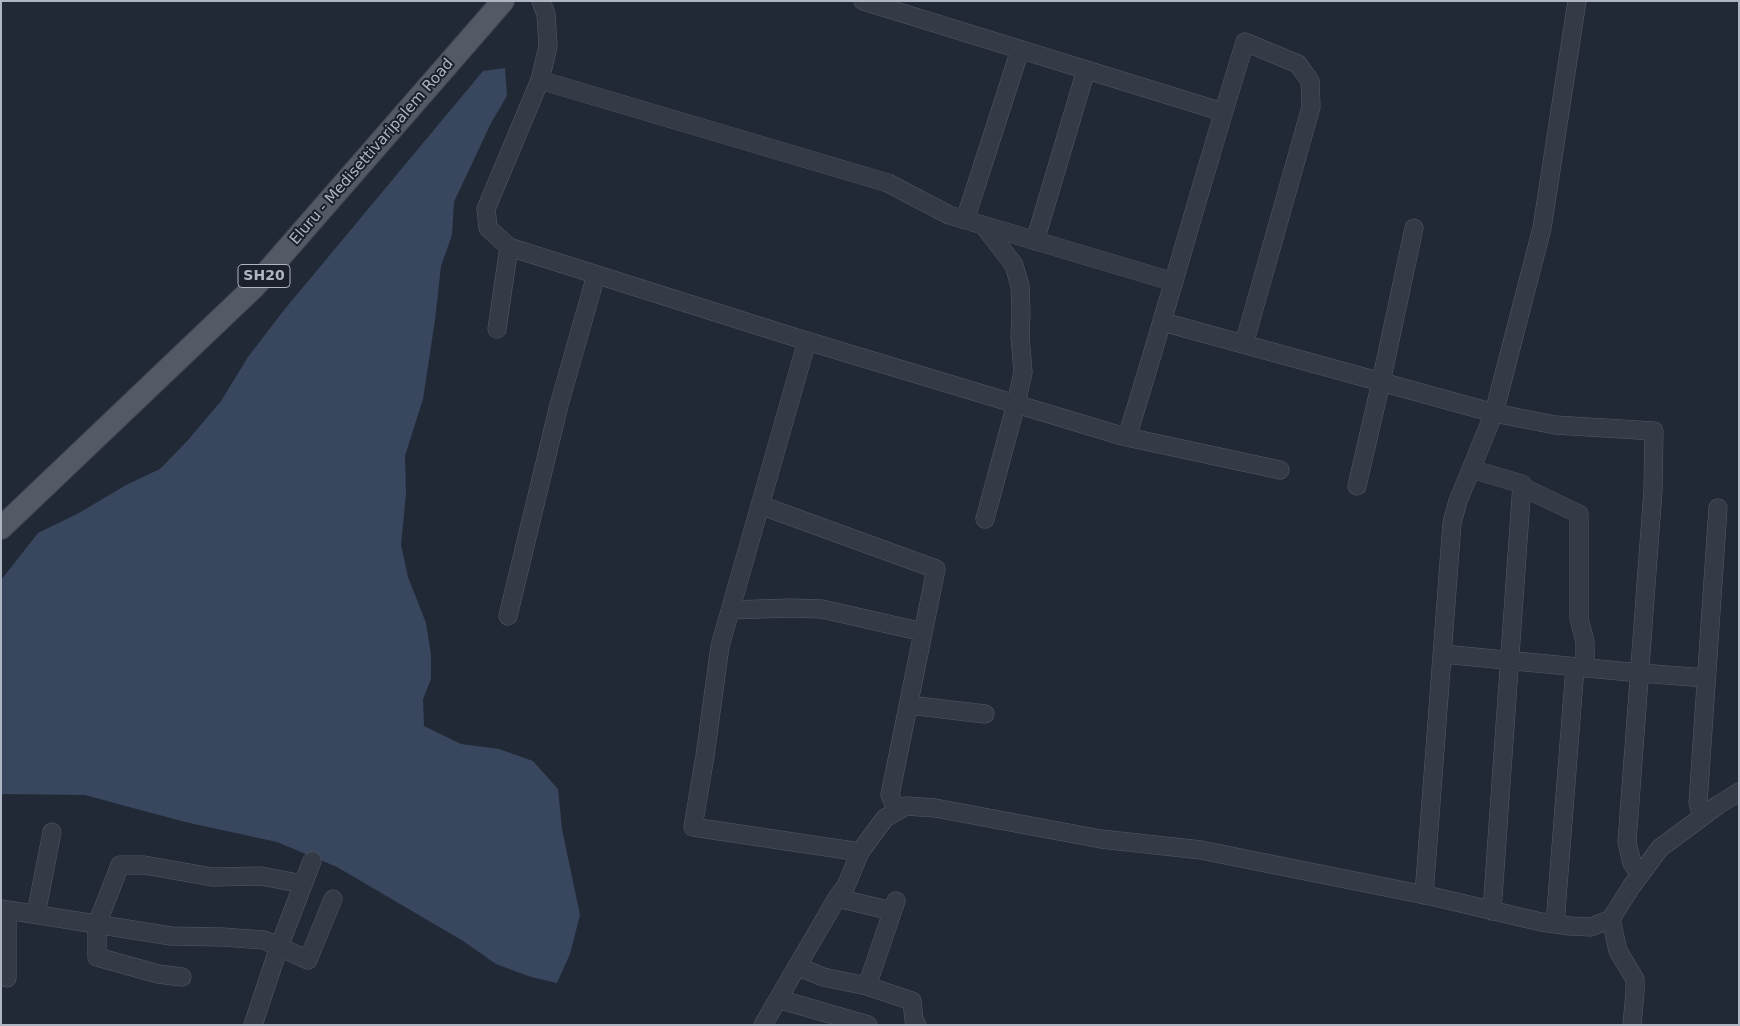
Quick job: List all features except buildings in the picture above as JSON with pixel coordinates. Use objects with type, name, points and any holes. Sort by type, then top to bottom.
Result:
[{"type":"main road","name":"Eluru - Medisettivaripalem Road","points":[[1,528],[254,287],[503,1]]},
{"type":"street","points":[[541,1],[546,14],[548,46],[540,80],[486,209],[488,228],[509,247],[807,341],[1127,437],[1280,470]]},
{"type":"street","points":[[863,1],[1223,112]]},
{"type":"street","points":[[1424,895],[1452,523],[1458,500],[1494,413],[1542,228],[1577,1]]},
{"type":"street","points":[[1127,437],[1163,322],[1245,42],[1298,64],[1310,81],[1311,107],[1244,344]]},
{"type":"street","points":[[965,220],[1020,50]]},
{"type":"street","points":[[1035,241],[1086,70]]},
{"type":"street","points":[[540,80],[888,183],[949,215],[1174,282]]},
{"type":"street","points":[[984,226],[1014,265],[1020,286],[1020,336],[1023,372],[985,519]]},
{"type":"street","points":[[1357,486],[1414,228]]},
{"type":"street","points":[[497,330],[509,247]]},
{"type":"street","points":[[508,616],[559,405],[596,275]]},
{"type":"street","points":[[1163,322],[1494,413],[1555,425],[1654,431],[1653,490],[1627,842],[1632,863],[1640,875]]},
{"type":"street","points":[[807,341],[720,646],[693,827],[860,852]]},
{"type":"street","points":[[1471,469],[1522,484],[1522,487],[1580,514],[1579,618],[1585,642],[1580,667],[1555,924]]},
{"type":"street","points":[[1492,911],[1522,487]]},
{"type":"street","points":[[760,505],[936,570],[890,795],[897,811]]},
{"type":"street","points":[[1702,817],[1698,803],[1718,508]]},
{"type":"street","points":[[730,610],[822,609],[924,632]]},
{"type":"street","points":[[1443,654],[1706,678]]},
{"type":"street","points":[[909,705],[985,714]]},
{"type":"street","points":[[763,1025],[837,898],[846,886],[860,852],[885,818],[906,806],[935,808],[1101,839],[1201,850],[1424,895],[1555,924],[1591,927],[1611,919],[1660,848],[1739,792]]},
{"type":"street","points":[[36,914],[52,832]]},
{"type":"street","points":[[253,1025],[279,947],[312,862]]},
{"type":"street","points":[[182,977],[158,974],[97,957],[97,924],[120,865],[144,865],[212,877],[261,876],[303,884]]},
{"type":"street","points":[[837,898],[894,906],[867,986]]},
{"type":"street","points":[[7,978],[4,910],[171,936],[264,940],[308,960],[333,899]]},
{"type":"street","points":[[1611,919],[1618,951],[1635,979],[1632,1025]]},
{"type":"street","points":[[797,966],[823,977],[867,986],[912,1001],[914,1020],[917,1025]]},
{"type":"street","points":[[778,999],[817,1018],[868,1025]]},
{"type":"water","points":[[505,68],[507,96],[491,123],[454,202],[452,235],[441,266],[423,399],[405,456],[406,494],[401,545],[408,577],[426,623],[431,655],[431,679],[423,699],[424,726],[461,744],[499,749],[533,761],[558,789],[562,829],[580,915],[570,954],[557,983],[531,977],[496,964],[463,941],[337,867],[277,842],[185,822],[85,795],[1,794],[1,580],[38,533],[79,513],[126,485],[160,469],[221,401],[248,357],[284,310],[483,71]]}]
